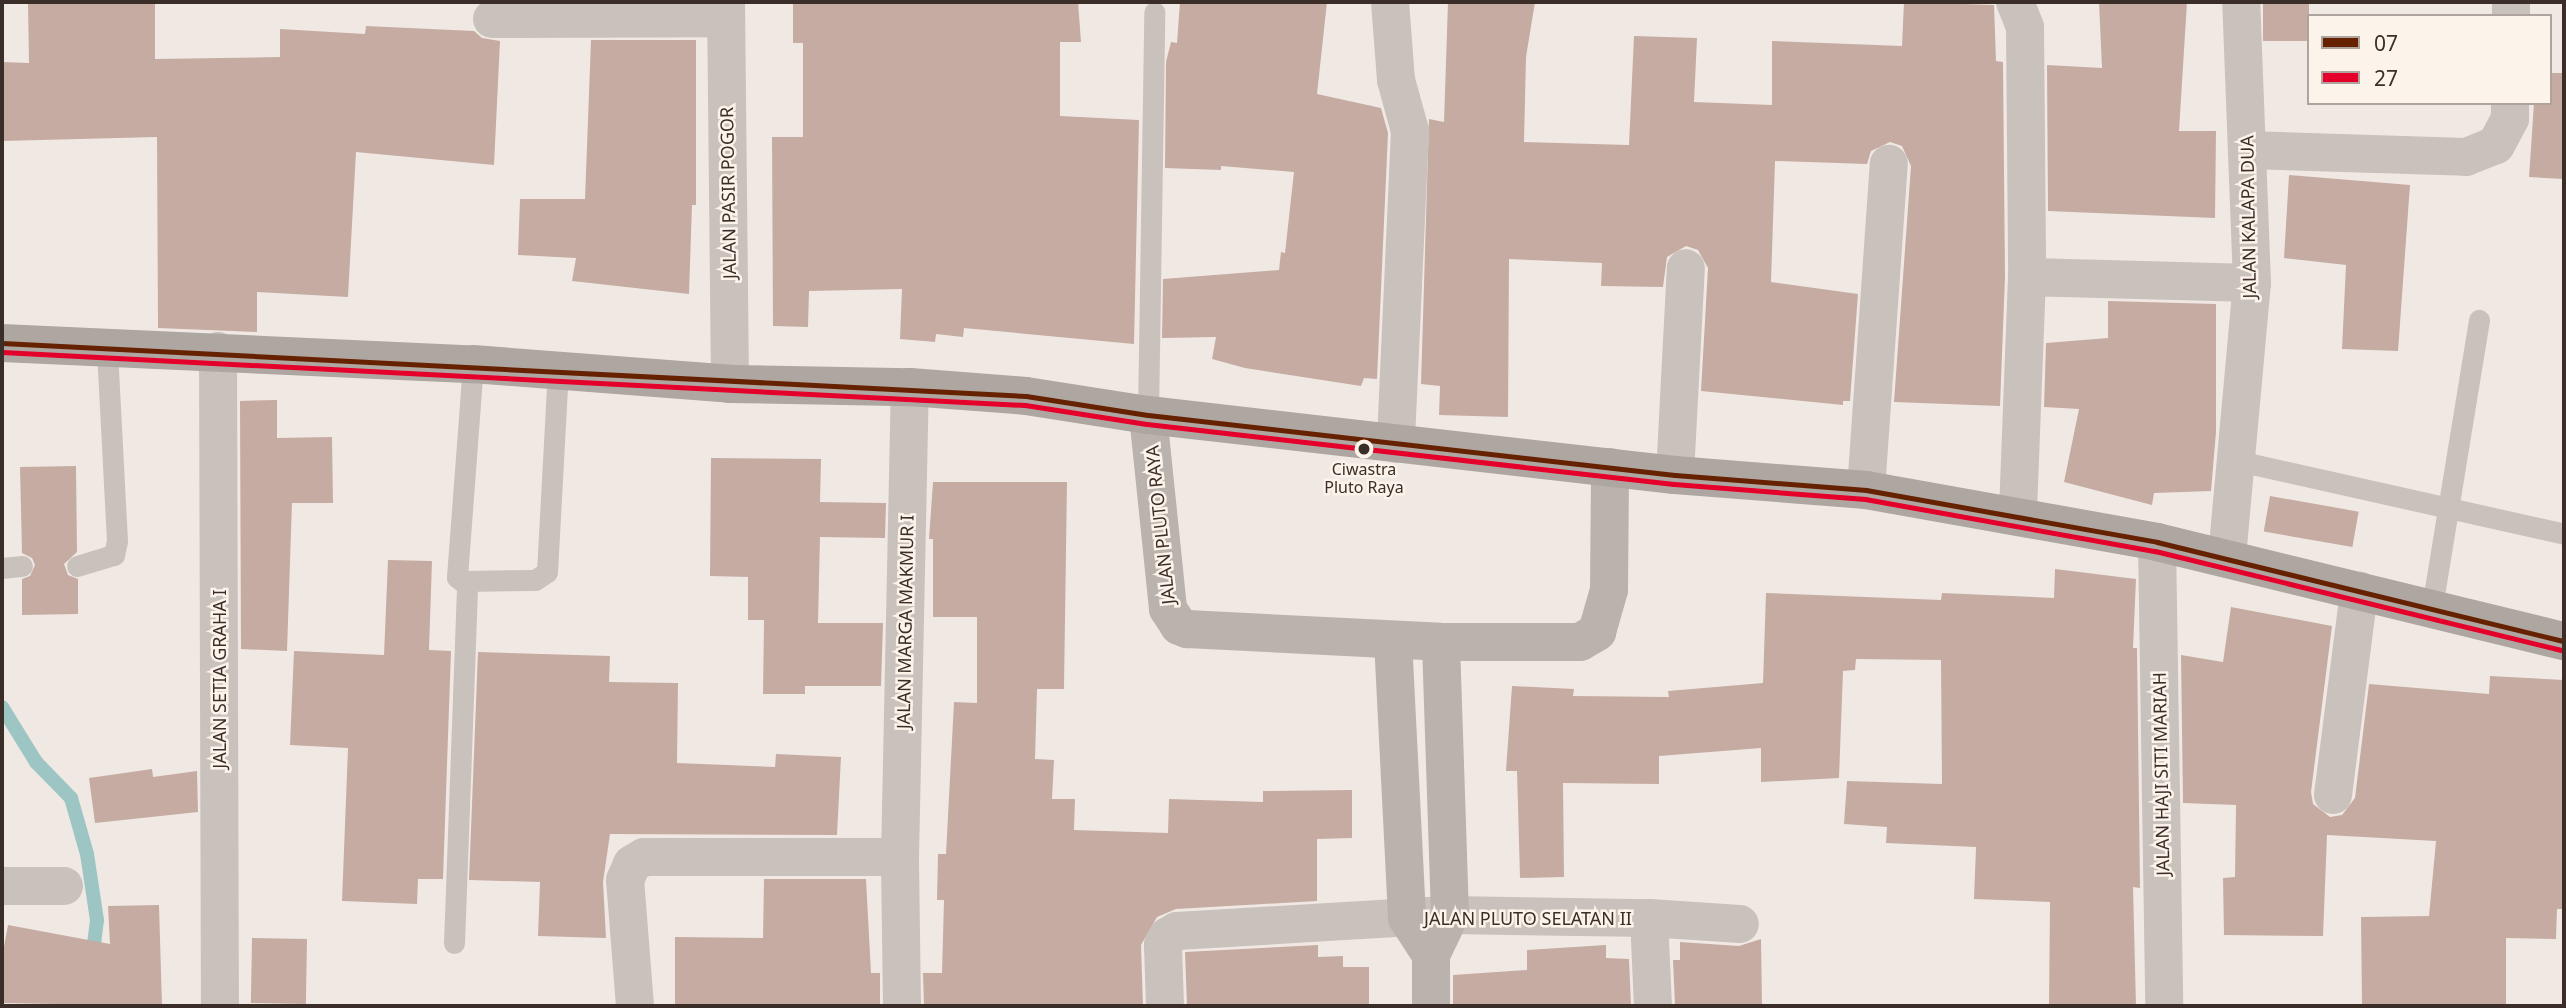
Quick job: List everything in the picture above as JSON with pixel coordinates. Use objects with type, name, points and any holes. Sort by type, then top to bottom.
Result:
[{"type":"main road","points":[[2,343],[473,365],[730,384],[910,387],[1026,396],[1148,415],[1396,444],[1675,475],[1866,490],[2018,514],[2227,557],[2564,641]]},
{"type":"street","points":[[1390,2],[1396,80],[1410,131],[1396,444]]},
{"type":"street","points":[[2015,2],[2025,27],[2027,277],[2018,514]]},
{"type":"street","name":"JALAN KALAPA DUA","points":[[2227,557],[2252,284],[2241,2]]},
{"type":"street","points":[[492,19],[726,10]]},
{"type":"street","name":"JALAN PASIR POGOR","points":[[726,10],[730,384]]},
{"type":"street","points":[[2247,150],[2466,157],[2496,145],[2510,119],[2510,105]]},
{"type":"street","points":[[1866,490],[1889,164]]},
{"type":"street","points":[[1675,475],[1686,268]]},
{"type":"street","points":[[2027,277],[2252,284]]},
{"type":"street","name":"JALAN SETIA GRAHA I","points":[[218,351],[220,1006]]},
{"type":"street","name":"JALAN MARGA MAKMUR I","points":[[902,1006],[900,858],[910,387]]},
{"type":"street","name":"JALAN PLUTO RAYA","points":[[1148,415],[1168,608],[1179,626],[1441,642],[1580,642],[1597,632],[1609,590],[1610,467]]},
{"type":"street","name":"JALAN HAJI SITI MARIAH","points":[[2157,542],[2164,1006]]},
{"type":"street","points":[[2333,795],[2359,591]]},
{"type":"street","points":[[1393,640],[1407,918],[1431,955]]},
{"type":"street","points":[[1431,1006],[1431,955],[1450,915],[1441,642]]},
{"type":"street","points":[[635,1006],[625,880],[632,864],[644,857],[900,858]]},
{"type":"street","points":[[2,886],[64,886]]},
{"type":"street","name":"JALAN PLUTO SELATAN II","points":[[1165,1006],[1163,945],[1172,933],[1450,915],[1649,918],[1740,924]]},
{"type":"street","name":"JALAN PLUTO SELATAN II","points":[[1649,918],[1653,1006]]},
{"type":"lane","points":[[1148,415],[1154,12]]},
{"type":"lane","points":[[2432,607],[2445,508],[2479,320]]},
{"type":"lane","points":[[78,566],[114,555],[117,541],[107,349]]},
{"type":"lane","points":[[473,365],[457,577],[467,581],[535,580],[547,572],[558,372]]},
{"type":"lane","points":[[2234,460],[2564,534]]},
{"type":"lane","points":[[454,943],[467,581]]},
{"type":"building","points":[[28,2],[155,2],[155,59],[280,57],[280,29],[365,34],[366,26],[474,31],[482,38],[500,41],[494,165],[356,152],[348,297],[257,292],[257,332],[158,328],[157,137],[2,141],[2,62],[29,63]]},
{"type":"building","points":[[793,2],[1078,2],[1081,42],[1060,42],[1060,116],[1139,120],[1134,344],[964,328],[963,337],[936,334],[935,342],[900,339],[902,289],[809,291],[808,327],[773,326],[772,137],[803,137],[803,43],[793,43]]},
{"type":"building","points":[[1180,2],[1327,2],[1317,94],[1381,108],[1388,133],[1377,379],[1364,378],[1361,386],[1245,368],[1212,359],[1216,337],[1162,338],[1163,279],[1279,270],[1281,252],[1285,253],[1294,172],[1221,166],[1221,170],[1165,168],[1166,62],[1171,42],[1177,43]]},
{"type":"building","points":[[1448,2],[1535,2],[1526,57],[1524,142],[1629,145],[1634,36],[1697,38],[1694,102],[1772,105],[1772,41],[1902,46],[1904,2],[1994,5],[1996,61],[2003,62],[2005,277],[2000,406],[1894,402],[1911,166],[1902,146],[1890,142],[1871,151],[1867,164],[1775,161],[1771,282],[1858,294],[1850,401],[1843,401],[1843,405],[1701,391],[1708,268],[1698,250],[1686,246],[1667,257],[1663,287],[1601,286],[1602,263],[1509,259],[1508,417],[1439,415],[1440,386],[1421,384],[1429,119],[1444,122]]},
{"type":"building","points":[[2099,2],[2187,2],[2179,131],[2216,131],[2215,218],[2048,211],[2047,65],[2102,68]]},
{"type":"building","points":[[2263,2],[2309,2],[2307,41],[2263,41]]},
{"type":"building","points":[[591,40],[696,40],[696,205],[692,205],[689,294],[572,281],[576,258],[518,255],[520,199],[585,199]]},
{"type":"building","points":[[2552,73],[2564,73],[2564,179],[2529,177],[2534,105],[2552,105]]},
{"type":"building","points":[[2289,175],[2410,185],[2398,351],[2342,349],[2346,265],[2284,258]]},
{"type":"building","points":[[2108,301],[2216,304],[2216,432],[2211,491],[2154,493],[2152,505],[2064,482],[2079,409],[2044,407],[2046,343],[2108,338]]},
{"type":"building","points":[[277,400],[277,438],[332,437],[333,503],[292,503],[287,651],[241,649],[240,401]]},
{"type":"building","points":[[711,458],[821,459],[820,502],[886,503],[885,538],[820,537],[818,623],[883,623],[881,686],[805,686],[805,694],[763,694],[764,620],[748,620],[748,577],[710,576]]},
{"type":"building","points":[[76,466],[77,552],[64,564],[68,575],[78,579],[78,614],[22,615],[22,579],[30,576],[35,565],[32,558],[22,553],[20,467]]},
{"type":"building","points":[[933,482],[1067,482],[1064,689],[1037,689],[1035,759],[1054,760],[1052,799],[1075,799],[1074,830],[1168,833],[1169,799],[1263,802],[1263,791],[1352,790],[1352,838],[1317,839],[1317,901],[1176,909],[1157,917],[1141,945],[1143,1006],[924,1006],[923,973],[942,973],[944,900],[937,900],[938,854],[946,854],[954,702],[977,703],[977,617],[933,617],[933,539],[929,539]]},
{"type":"building","points":[[2270,496],[2359,512],[2352,547],[2264,531]]},
{"type":"building","points":[[388,560],[432,561],[429,650],[451,651],[443,879],[418,879],[417,904],[342,901],[348,748],[290,745],[294,651],[384,655]]},
{"type":"building","points":[[2055,569],[2136,579],[2133,648],[2137,648],[2140,888],[2133,887],[2136,1006],[2049,1006],[2050,902],[1974,899],[1976,847],[1886,843],[1887,827],[1844,824],[1847,781],[1942,784],[1941,660],[1856,659],[1855,670],[1843,671],[1839,778],[1761,782],[1761,748],[1659,756],[1659,784],[1563,783],[1564,877],[1520,878],[1517,771],[1506,771],[1512,686],[1574,689],[1573,696],[1669,697],[1668,691],[1763,683],[1766,593],[1941,600],[1942,593],[2054,598]]},
{"type":"building","points":[[2231,607],[2332,626],[2311,792],[2313,804],[2330,817],[2342,815],[2355,798],[2369,684],[2489,694],[2490,676],[2564,680],[2564,909],[2557,909],[2556,939],[2506,938],[2506,1006],[2362,1006],[2361,917],[2429,916],[2436,841],[2327,835],[2323,936],[2224,935],[2223,878],[2235,877],[2236,805],[2183,803],[2181,655],[2223,662]]},
{"type":"building","points":[[478,652],[610,656],[609,682],[678,683],[677,763],[775,767],[776,754],[841,757],[837,835],[610,834],[603,882],[606,938],[538,936],[540,882],[469,880]]},
{"type":"building","points":[[152,769],[153,777],[197,771],[198,812],[95,823],[89,778]]},
{"type":"building","points":[[764,879],[866,879],[871,973],[880,973],[880,1006],[675,1006],[675,937],[763,938]]},
{"type":"building","points":[[159,905],[162,1006],[2,1003],[2,957],[8,925],[110,944],[108,906]]},
{"type":"building","points":[[252,938],[307,939],[306,1004],[251,1003]]},
{"type":"building","points":[[1761,939],[1762,1006],[1675,1006],[1673,960],[1680,960],[1680,942],[1739,946]]},
{"type":"building","points":[[1318,945],[1318,957],[1343,956],[1343,967],[1369,967],[1369,1006],[1187,1006],[1185,952]]},
{"type":"building","points":[[1606,945],[1606,958],[1629,959],[1631,1006],[1453,1006],[1453,975],[1527,970],[1527,950]]},
{"type":"waterway","points":[[2,707],[36,762],[71,798],[87,854],[97,920],[92,960]]},
{"type":"transit line","name":"07","points":[[2,343],[1026,396],[1148,415],[1675,475],[1866,490],[2157,542],[2564,641]]},
{"type":"transit line","name":"27","points":[[2,352],[1025,405],[1147,424],[1674,484],[1865,499],[2155,551],[2562,650]]},
{"type":"place","name":"Ciwastra Pluto Raya","points":[[1364,449]]}]
